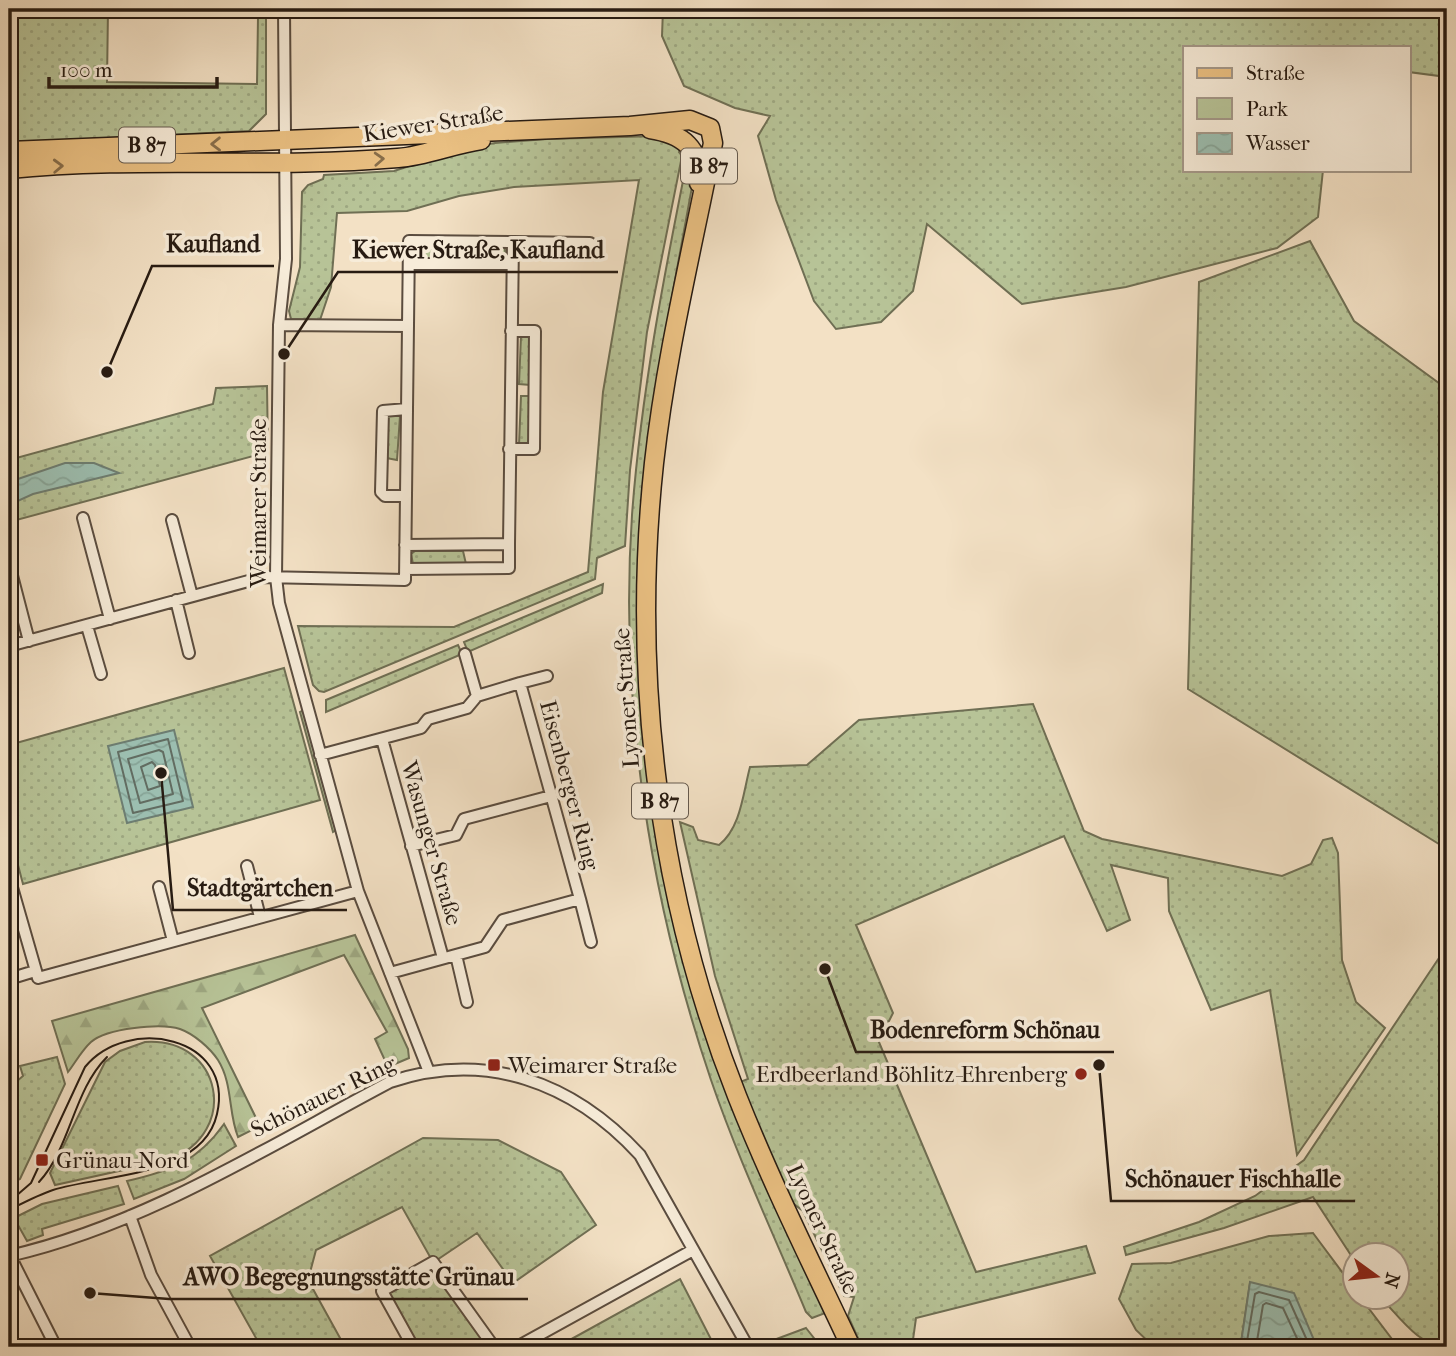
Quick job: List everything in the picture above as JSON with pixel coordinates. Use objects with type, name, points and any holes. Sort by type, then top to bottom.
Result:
[{"type":"main road","name":"Lyoner Straße","points":[[629,126],[690,120],[710,128],[713,144],[694,225],[664,391],[649,523],[646,647],[655,771],[678,899],[714,1030],[762,1157],[851,1347]]},
{"type":"main road","name":"Kiewer Straße","points":[[9,151],[285,142],[629,126]]},
{"type":"main road","name":"Lyoner Straße","points":[[629,126],[669,132],[692,147],[699,165],[694,225]]},
{"type":"main road","name":"Kiewer Straße","points":[[9,169],[107,164],[285,163],[401,158],[474,141],[547,130]]},
{"type":"street","points":[[284,9],[285,163]]},
{"type":"street","name":"Weimarer Straße","points":[[285,163],[286,259],[279,325],[276,577],[279,603],[358,891],[429,1072]]},
{"type":"street","points":[[9,646],[262,577],[405,580],[409,241],[590,243]]},
{"type":"street","points":[[405,569],[509,568],[513,242]]},
{"type":"street","points":[[409,264],[512,264]]},
{"type":"street","points":[[279,325],[408,326]]},
{"type":"street","points":[[509,449],[534,449],[535,390],[535,331],[511,331]]},
{"type":"street","points":[[510,391],[535,390]]},
{"type":"street","points":[[406,496],[385,496],[381,492],[383,411],[407,408]]},
{"type":"street","points":[[382,464],[406,464]]},
{"type":"street","points":[[82,518],[110,619]]},
{"type":"street","points":[[172,520],[192,596]]},
{"type":"street","points":[[405,545],[509,544]]},
{"type":"street","points":[[471,545],[471,569]]},
{"type":"street","points":[[9,564],[29,641]]},
{"type":"street","points":[[176,600],[189,653]]},
{"type":"street","points":[[87,625],[101,674]]},
{"type":"street","points":[[465,654],[477,696]]},
{"type":"street","name":"Eisenberger Ring","points":[[320,755],[421,727],[428,719],[467,708],[477,696],[547,676]]},
{"type":"street","name":"Eisenberger Ring","points":[[520,683],[592,942]]},
{"type":"street","name":"Wasunger Straße","points":[[382,738],[443,958]]},
{"type":"street","points":[[411,846],[456,835],[464,820],[551,796]]},
{"type":"street","points":[[247,866],[260,917]]},
{"type":"street","points":[[9,877],[36,974]]},
{"type":"street","points":[[159,887],[173,941]]},
{"type":"street","points":[[9,979],[173,941],[358,891]]},
{"type":"street","name":"Eisenberger Ring","points":[[390,974],[485,947],[503,919],[580,899]]},
{"type":"street","points":[[456,955],[467,1002]]},
{"type":"street","name":"Schönauer Ring","points":[[9,1256],[130,1216],[172,1198],[390,1082],[453,1069],[498,1072],[542,1084],[577,1100],[609,1122],[640,1155],[748,1347]]},
{"type":"street","points":[[130,1216],[151,1275],[190,1347]]},
{"type":"street","points":[[517,1347],[693,1250]]},
{"type":"street","points":[[9,1256],[56,1347]]},
{"type":"street","points":[[413,1347],[382,1291],[433,1262],[494,1347]]},
{"type":"green space","points":[[9,9],[108,9],[107,82],[257,84],[258,17],[251,17],[251,9],[266,9],[266,114],[249,131],[9,143]]},
{"type":"green space","points":[[663,9],[1447,9],[1447,77],[1410,72],[1410,46],[1183,46],[1183,172],[1323,172],[1318,217],[1277,248],[1126,287],[1022,304],[927,224],[913,291],[881,322],[836,329],[814,301],[776,200],[758,136],[770,116],[735,108],[684,86],[662,36]]},
{"type":"green space","points":[[658,136],[682,145],[679,152],[682,156],[647,332],[630,470],[625,546],[597,558],[595,579],[324,692],[319,691],[313,685],[298,626],[454,627],[588,572],[603,392],[639,180],[514,187],[459,196],[407,211],[337,213],[331,287],[320,320],[291,319],[289,311],[300,267],[302,192],[308,185],[323,179],[324,175],[394,171],[466,148],[495,143]]},
{"type":"green space","points":[[688,156],[694,176],[658,373],[643,507],[672,900],[828,1312],[812,1318],[806,1312],[733,1139],[690,1012],[656,872],[635,730],[629,586],[636,470],[654,335]]},
{"type":"green space","points":[[1310,241],[1354,321],[1447,389],[1447,849],[1188,689],[1199,282]]},
{"type":"green space","points":[[417,245],[504,245],[506,255],[503,259],[418,258],[415,255]]},
{"type":"green space","points":[[521,336],[531,336],[530,385],[519,384]]},
{"type":"green space","points":[[267,386],[268,452],[9,522],[9,460],[213,404],[216,388]]},
{"type":"green space","points":[[521,396],[530,396],[531,445],[519,445]]},
{"type":"green space","points":[[387,414],[400,416],[397,460],[386,458]]},
{"type":"green space","points":[[415,551],[463,551],[466,564],[413,564],[411,554]]},
{"type":"green space","points":[[603,584],[602,593],[468,652],[464,642]]},
{"type":"green space","points":[[458,645],[462,654],[326,712],[326,700]]},
{"type":"green space","points":[[284,668],[320,800],[23,884],[9,831],[9,745]]},
{"type":"green space","points":[[1033,704],[1084,831],[1102,839],[1282,876],[1311,864],[1323,840],[1332,838],[1338,853],[1342,960],[1356,1002],[1385,1028],[1297,1155],[1270,990],[1211,1010],[1169,911],[1168,878],[1111,865],[1130,920],[1107,931],[1064,836],[856,925],[893,1013],[889,1021],[873,1028],[976,1272],[1086,1246],[1095,1273],[916,1318],[912,1347],[862,1347],[848,1316],[854,1297],[844,1296],[803,1211],[790,1201],[740,1082],[748,1079],[715,976],[680,822],[693,827],[698,840],[719,845],[737,820],[750,767],[807,765],[859,720]]},
{"type":"green space","points":[[304,710],[336,830],[333,832],[300,712]]},
{"type":"green space","points":[[355,935],[408,1049],[409,1058],[388,1067],[375,1039],[387,1032],[344,955],[202,1008],[260,1126],[238,1137],[223,1069],[211,1051],[191,1034],[180,1029],[134,1028],[109,1033],[91,1042],[68,1072],[52,1021]]},
{"type":"green space","points":[[1447,946],[1447,1347],[1427,1342],[1392,1310],[1410,1310],[1410,1240],[1341,1240],[1313,1197],[1224,1228],[1126,1255],[1124,1247],[1199,1222],[1255,1196],[1304,1160]]},
{"type":"green space","points":[[145,1042],[171,1044],[191,1054],[205,1070],[213,1089],[213,1109],[206,1129],[192,1147],[169,1160],[55,1185],[50,1173],[105,1062],[120,1051]]},
{"type":"green space","points":[[57,1057],[65,1084],[20,1179],[9,1184],[9,1088],[23,1076],[20,1066]]},
{"type":"green space","points":[[224,1124],[236,1146],[184,1179],[134,1199],[127,1181],[182,1163],[204,1147]]},
{"type":"green space","points":[[423,1138],[498,1140],[561,1172],[596,1225],[513,1283],[477,1233],[434,1262],[494,1347],[413,1347],[382,1291],[433,1262],[402,1207],[316,1250],[308,1280],[345,1347],[261,1347],[210,1256]]},
{"type":"green space","points":[[118,1186],[124,1204],[42,1229],[43,1235],[27,1241],[14,1218],[42,1204]]},
{"type":"green space","points":[[1313,1233],[1340,1269],[1340,1310],[1370,1310],[1398,1347],[1317,1347],[1317,1344],[1250,1283],[1241,1343],[1214,1341],[1214,1347],[1154,1347],[1136,1330],[1119,1299],[1132,1264],[1171,1263],[1269,1236]]},
{"type":"green space","points":[[680,1279],[715,1347],[557,1347]]},
{"type":"green space","points":[[806,1328],[821,1347],[755,1347]]},
{"type":"water","points":[[65,463],[94,463],[119,473],[33,494],[9,505],[9,482]]},
{"type":"water","points":[[174,730],[193,807],[127,823],[108,746]]},
{"type":"water","points":[[1250,1282],[1294,1293],[1317,1347],[1214,1347],[1213,1341],[1241,1343]]},
{"type":"tram line","points":[[9,1202],[31,1183],[85,1067],[103,1051],[126,1041],[150,1038],[174,1042],[194,1051],[210,1066],[218,1087],[217,1114],[208,1135],[193,1150],[172,1162],[149,1170],[53,1190],[9,1210]]},
{"type":"tram line","points":[[39,1182],[50,1168],[87,1086],[107,1057]]},
{"type":"place","name":"Kiewer Straße, Kaufland","points":[[284,354]]},
{"type":"place","name":"Kaufland","points":[[107,372]]},
{"type":"place","name":"Stadtgärtchen","points":[[161,773]]},
{"type":"place","name":"Bodenreform Schönau","points":[[825,969]]},
{"type":"place","name":"Weimarer Straße","points":[[494,1065]]},
{"type":"place","name":"Schönauer Fischhalle","points":[[1099,1065]]},
{"type":"place","name":"Erdbeerland Böhlitz-Ehrenberg","points":[[1081,1074]]},
{"type":"place","name":"Grünau-Nord","points":[[42,1160]]},
{"type":"place","name":"AWO Begegnungsstätte Grünau","points":[[90,1293]]}]
